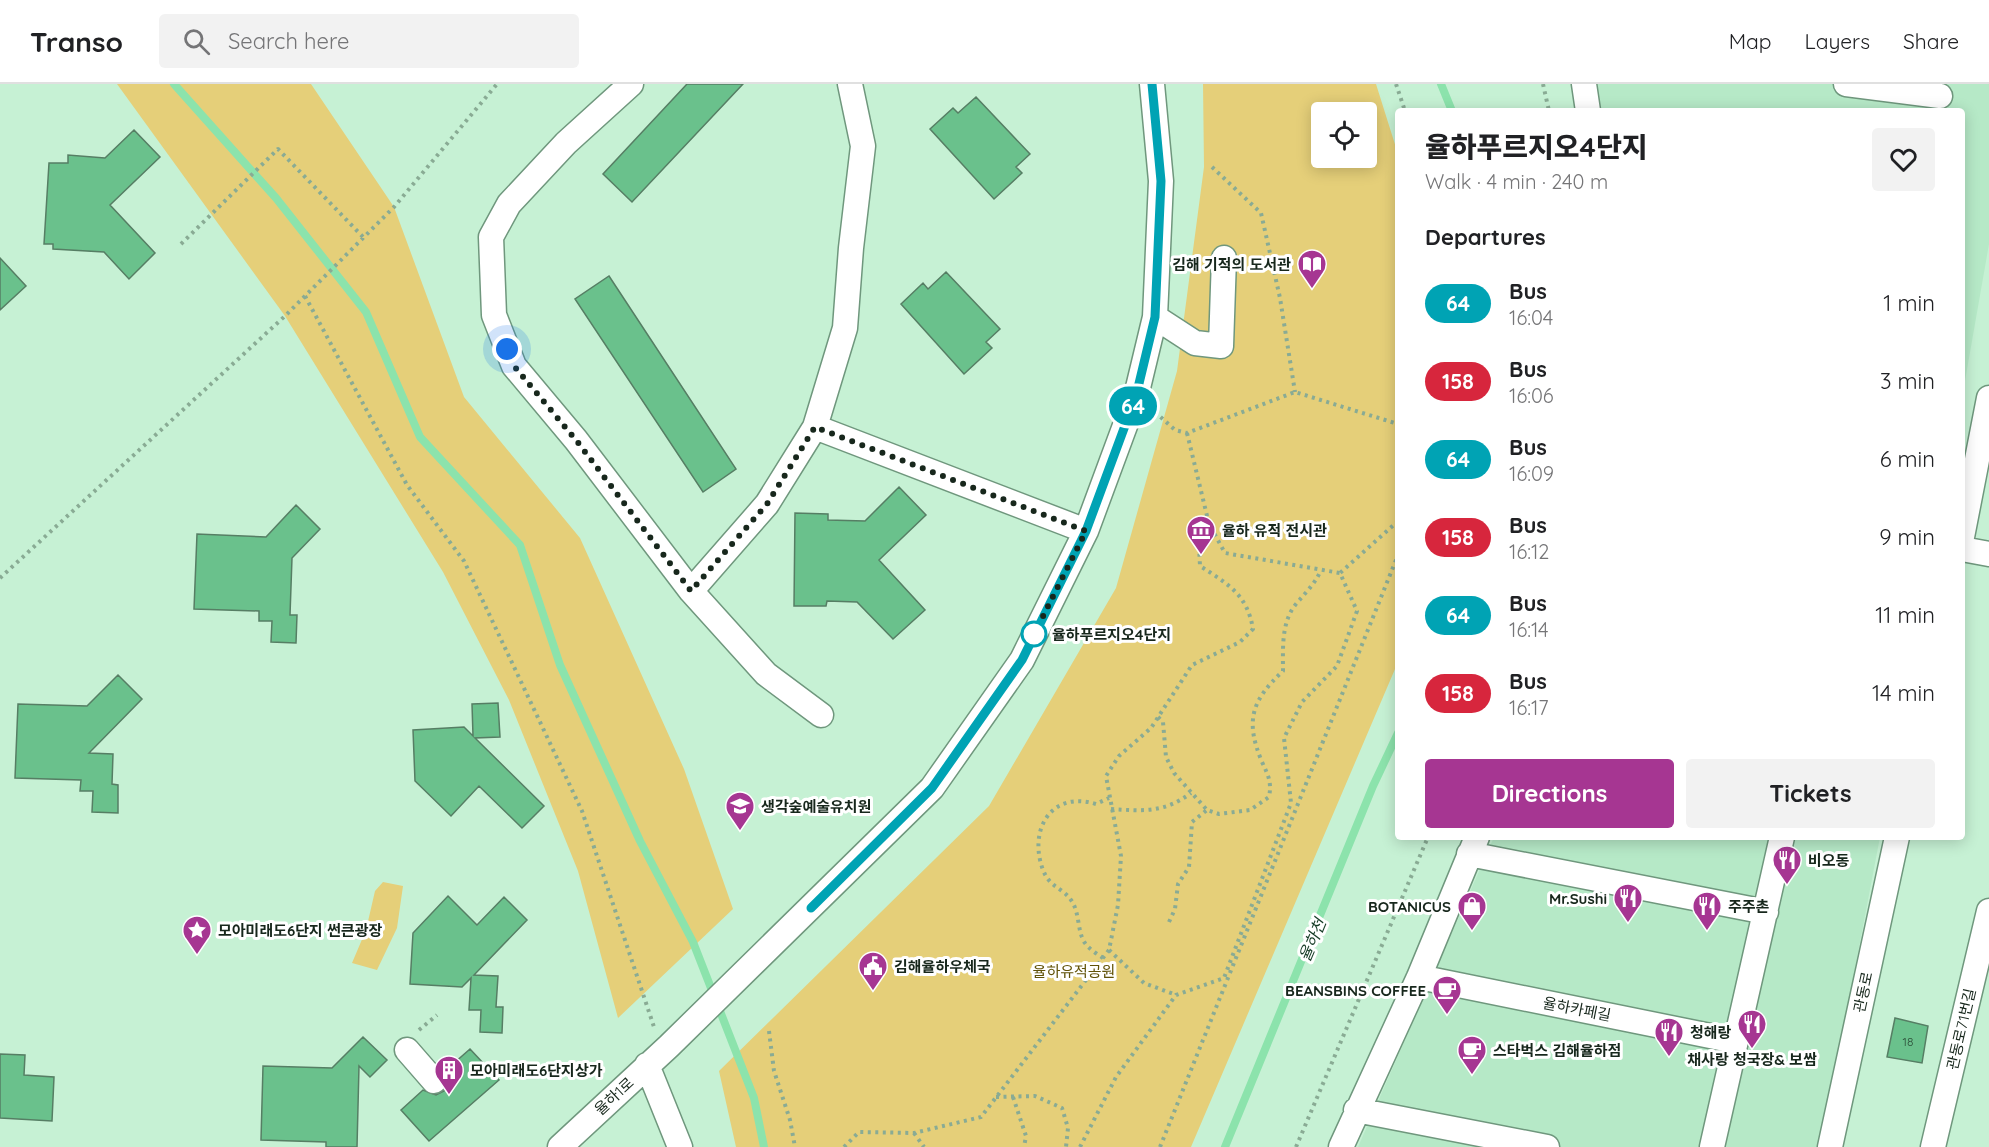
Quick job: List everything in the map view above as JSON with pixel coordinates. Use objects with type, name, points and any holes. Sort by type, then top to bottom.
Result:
[{"type":"street","points":[[631,84],[566,143],[509,204],[491,237],[494,315],[514,366],[576,440],[691,591],[766,674],[821,715]]},
{"type":"street","points":[[691,591],[767,504],[815,427],[845,328],[851,248],[863,146],[850,84]]},
{"type":"street","points":[[815,427],[1086,531],[1136,396],[1155,317],[1161,181],[1152,84]]},
{"type":"street","points":[[1584,84],[1587,108]]},
{"type":"street","points":[[1846,84],[1940,97]]},
{"type":"street","points":[[1155,317],[1195,343],[1221,346],[1224,258]]},
{"type":"street","points":[[1965,522],[1989,398]]},
{"type":"street","name":"율하1로","points":[[560,1147],[660,1054],[932,788],[1022,660],[1086,531]]},
{"type":"street","points":[[1965,550],[1989,554]]},
{"type":"street","points":[[1712,1147],[1767,912],[1781,840]]},
{"type":"street","name":"관동로","points":[[1830,1147],[1896,840]]},
{"type":"street","points":[[1341,1147],[1419,977],[1473,846],[1767,912]]},
{"type":"street","name":"관동로71번길","points":[[1933,1147],[1989,911]]},
{"type":"street","name":"율하카페길","points":[[1419,977],[1735,1041]]},
{"type":"street","points":[[412,1041],[434,1081]]},
{"type":"street","points":[[660,1054],[680,1147]]},
{"type":"street","points":[[1356,1110],[1547,1147]]},
{"type":"path","points":[[0,578],[320,282],[394,207],[497,84]]},
{"type":"path","points":[[1396,84],[1404,108]]},
{"type":"path","points":[[1543,84],[1548,108]]},
{"type":"path","points":[[182,244],[278,150],[363,238]]},
{"type":"path","points":[[1212,167],[1261,213],[1280,298],[1295,392]]},
{"type":"path","points":[[305,296],[407,485],[464,561],[582,812],[660,1054]]},
{"type":"path","points":[[1136,396],[1175,430],[1187,433],[1295,392],[1395,423]]},
{"type":"path","points":[[1187,433],[1209,524],[1225,554],[1340,573]]},
{"type":"path","points":[[844,1147],[859,1132],[914,1133],[981,1117],[1109,950],[1118,905],[1121,856],[1108,798],[1106,776],[1119,756],[1151,728],[1192,665],[1240,642],[1253,629],[1249,608],[1229,585],[1200,566],[1199,546],[1209,524]]},
{"type":"path","points":[[1340,573],[1395,524]]},
{"type":"path","points":[[1160,1147],[1395,562]]},
{"type":"path","points":[[1158,717],[1163,722],[1166,757],[1174,773],[1207,810],[1219,814],[1250,810],[1269,797],[1272,782],[1251,729],[1256,703],[1267,686],[1283,671],[1285,628],[1295,605],[1317,581],[1321,570]]},
{"type":"path","points":[[1080,1147],[1116,1077],[1176,995],[1224,978],[1291,803],[1284,738],[1302,702],[1337,666],[1357,611],[1340,573]]},
{"type":"path","points":[[1111,809],[1143,811],[1173,806],[1191,793]]},
{"type":"path","points":[[1103,958],[1084,943],[1071,899],[1051,885],[1037,849],[1038,837],[1047,816],[1063,802],[1084,800],[1096,804],[1108,798]]},
{"type":"path","points":[[1169,922],[1174,909],[1178,884],[1189,867],[1192,822],[1207,810]]},
{"type":"path","points":[[1296,1147],[1427,840]]},
{"type":"path","points":[[1109,950],[1144,983],[1176,995]]},
{"type":"path","points":[[412,1041],[437,1015]]},
{"type":"path","points":[[769,1031],[774,1071],[790,1120],[795,1147]]},
{"type":"path","points":[[995,1097],[1035,1096],[1062,1108],[1068,1128],[1066,1147]]},
{"type":"path","points":[[1013,1097],[1026,1136],[1024,1147]]},
{"type":"path","points":[[914,1133],[924,1147]]},
{"type":"shaded area","points":[[1597,84],[1989,84],[1989,244],[1965,381],[1965,108],[1601,108]]},
{"type":"shaded area","points":[[1493,840],[1879,840],[1821,1147],[1358,1147]]},
{"type":"green space","points":[[117,84],[311,84],[394,207],[464,397],[580,538],[684,769],[733,909],[618,1018],[578,871],[509,700],[443,572],[285,316]]},
{"type":"green space","name":"율하유적공원","points":[[1203,84],[1376,84],[1395,144],[1395,669],[1191,1147],[736,1147],[719,1071],[989,806],[1116,588],[1177,371],[1204,167]]},
{"type":"green space","points":[[383,882],[403,886],[397,928],[377,970],[352,963],[366,930],[375,891]]},
{"type":"building","points":[[687,84],[743,84],[632,202],[603,174]]},
{"type":"building","points":[[976,97],[1030,154],[1016,167],[1022,173],[994,199],[930,129],[953,108],[958,113]]},
{"type":"building","points":[[134,130],[160,157],[110,205],[155,253],[129,279],[104,252],[53,249],[53,244],[44,244],[49,163],[68,163],[68,155],[105,158]]},
{"type":"building","points":[[0,258],[26,286],[0,310]]},
{"type":"building","points":[[946,272],[1000,329],[986,342],[992,348],[964,374],[901,304],[923,283],[928,289]]},
{"type":"building","points":[[609,276],[736,469],[703,492],[575,299]]},
{"type":"building","points":[[899,487],[926,515],[879,560],[925,610],[893,639],[857,602],[827,601],[826,606],[794,606],[795,513],[828,514],[828,520],[865,521]]},
{"type":"building","points":[[296,505],[320,529],[292,558],[290,615],[297,615],[296,643],[271,642],[272,621],[259,621],[259,611],[194,609],[197,534],[266,537]]},
{"type":"building","points":[[118,675],[142,699],[89,753],[113,754],[112,784],[118,785],[118,813],[92,812],[93,791],[80,791],[81,780],[15,778],[18,704],[87,706]]},
{"type":"building","points":[[498,703],[500,737],[475,738],[544,806],[522,828],[479,786],[451,816],[415,781],[413,730],[464,727],[473,736],[472,704]]},
{"type":"building","points":[[448,896],[477,925],[504,897],[527,920],[474,975],[498,976],[496,1007],[503,1007],[502,1033],[480,1032],[481,1010],[469,1010],[471,978],[462,987],[410,984],[413,933]]},
{"type":"building","points":[[1895,1018],[1928,1026],[1922,1063],[1887,1057]]},
{"type":"building","points":[[363,1037],[387,1060],[370,1077],[359,1066],[357,1147],[326,1147],[326,1142],[261,1140],[263,1066],[332,1068]]},
{"type":"building","name":"모아미래도6단지상가","points":[[470,1049],[499,1080],[429,1141],[401,1110],[423,1090],[436,1095],[444,1091],[448,1079],[445,1071]]},
{"type":"building","points":[[0,1054],[25,1055],[24,1075],[54,1077],[52,1121],[0,1118]]},
{"type":"waterway","points":[[174,84],[276,198],[366,312],[420,437],[520,545],[560,665],[640,841],[693,942],[754,1098],[764,1147]]},
{"type":"waterway","name":"율하천","points":[[1441,84],[1451,108]]},
{"type":"waterway","name":"율하천","points":[[1225,1147],[1373,786],[1395,739]]},
{"type":"bus line","name":"64","points":[[811,908],[932,788],[1022,660],[1086,531],[1136,396],[1155,317],[1161,181],[1152,84]]},
{"type":"place","name":"김해 기적의 도서관","points":[[1312,290]]},
{"type":"place","name":"율하 유적 전시관","points":[[1201,556]]},
{"type":"place","name":"율하푸르지오4단지","points":[[1034,634]]},
{"type":"place","name":"생각숲예술유치원","points":[[740,832]]},
{"type":"place","name":"비오동","points":[[1787,886]]},
{"type":"place","name":"Mr.Sushi","points":[[1628,924]]},
{"type":"place","name":"BOTANICUS","points":[[1472,932]]},
{"type":"place","name":"주주촌","points":[[1707,932]]},
{"type":"place","name":"모아미래도6단지 썬큰광장","points":[[197,956]]},
{"type":"place","name":"김해율하우체국","points":[[873,992]]},
{"type":"place","name":"BEANSBINS COFFEE","points":[[1447,1016]]},
{"type":"place","name":"채사랑 청국장& 보쌈","points":[[1752,1050]]},
{"type":"place","name":"청해랑","points":[[1669,1058]]},
{"type":"place","name":"스타벅스 김해율하점","points":[[1472,1076]]},
{"type":"place","name":"모아미래도6단지상가","points":[[449,1096]]},
{"type":"route","points":[[507,349],[514,366],[576,440],[691,591],[767,504],[815,427],[1086,531],[1032,638],[1034,634]]}]
